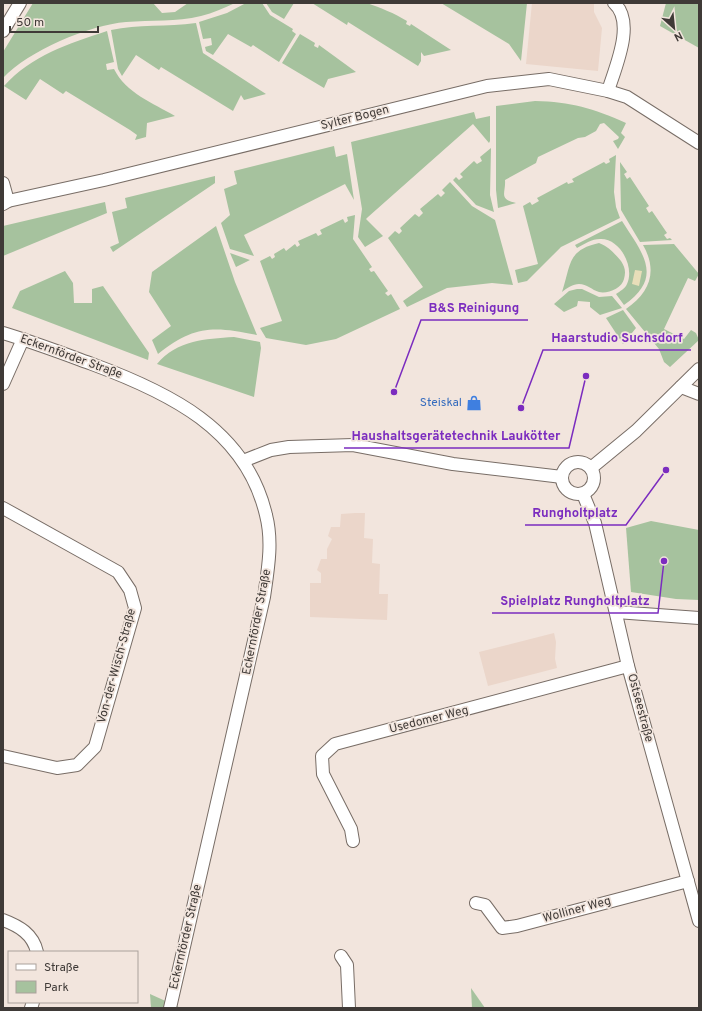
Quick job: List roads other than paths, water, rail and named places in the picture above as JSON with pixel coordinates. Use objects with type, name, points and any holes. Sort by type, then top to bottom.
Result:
[{"type":"street","points":[[3,31],[20,3]]},
{"type":"street","points":[[608,92],[625,31],[620,11],[614,3]]},
{"type":"street","name":"Sylter Bogen","points":[[6,203],[487,86],[548,79],[627,97],[699,143]]},
{"type":"street","points":[[3,183],[6,203]]},
{"type":"street","name":"Eckernförder Straße","points":[[3,333],[139,382],[173,400],[205,421],[226,439],[243,461],[255,482],[267,517],[270,555],[264,596],[170,1008]]},
{"type":"street","points":[[3,384],[23,339]]},
{"type":"street","points":[[591,468],[636,431],[699,370]]},
{"type":"street","points":[[681,387],[699,394]]},
{"type":"street","points":[[243,461],[271,450],[288,447],[353,445],[453,464],[562,477]]},
{"type":"street","points":[[579,462],[585,463],[591,468],[594,474],[593,486],[589,491],[583,494],[575,494],[568,491],[564,485],[562,477],[565,469],[571,464],[579,462]]},
{"type":"street","name":"Ostseestraße","points":[[583,494],[594,523],[628,666],[699,921]]},
{"type":"street","name":"Von-der-Wisch-Straße","points":[[3,508],[118,572],[130,590],[135,608],[95,747],[78,765],[57,768],[3,756]]},
{"type":"street","points":[[616,612],[699,618]]},
{"type":"street","name":"Usedomer Weg","points":[[353,841],[351,829],[323,774],[322,756],[335,744],[628,666]]},
{"type":"street","name":"Wolliner Weg","points":[[476,903],[485,906],[502,928],[517,926],[688,881]]},
{"type":"street","points":[[3,920],[20,927],[31,938],[37,951]]},
{"type":"street","points":[[341,956],[347,965],[349,1008]]},
{"type":"place","name":"Haushaltsgerätetechnik Laukötter","points":[[586,376]]},
{"type":"place","name":"B&S Reinigung","points":[[394,392]]},
{"type":"place","name":"Steiskal","points":[[474,403]]},
{"type":"place","name":"Haarstudio Suchsdorf","points":[[521,408]]},
{"type":"place","name":"Rungholtplatz","points":[[666,470]]},
{"type":"place","name":"Spielplatz Rungholtplatz","points":[[664,561]]}]
